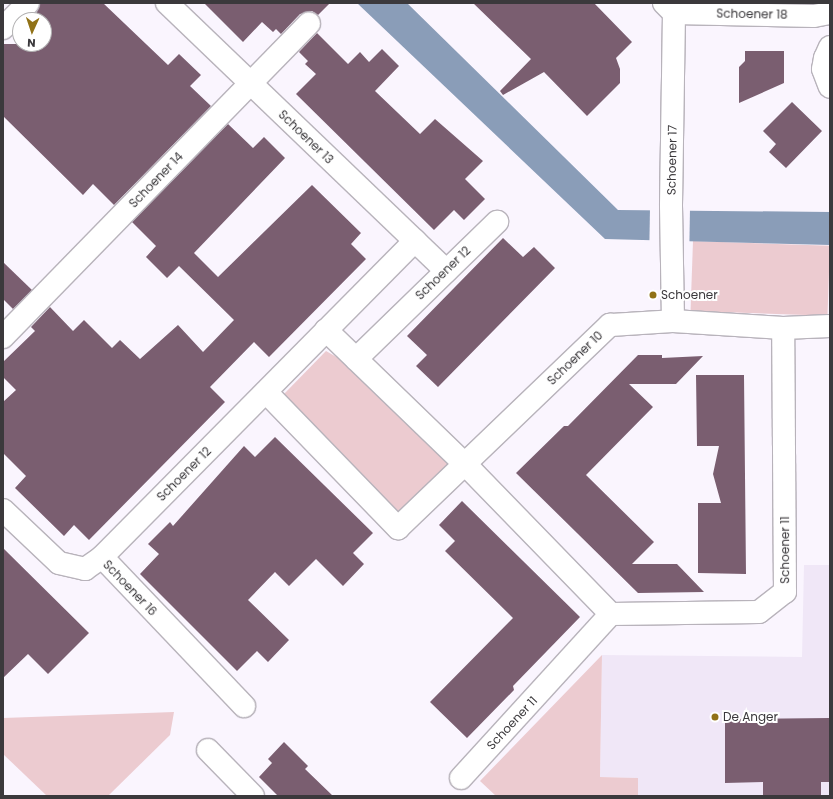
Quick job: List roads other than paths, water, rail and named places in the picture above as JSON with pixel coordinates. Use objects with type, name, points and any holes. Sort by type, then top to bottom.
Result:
[{"type":"street","points":[[3,28],[28,3]]},
{"type":"street","name":"Schoener 13","points":[[167,3],[446,271]]},
{"type":"street","name":"Schoener 18","points":[[669,8],[830,15]]},
{"type":"street","name":"Schoener 17","points":[[669,8],[673,322]]},
{"type":"street","name":"Schoener 14","points":[[3,337],[309,23]]},
{"type":"street","points":[[830,47],[825,58],[823,69],[830,87]]},
{"type":"street","name":"Schoener 12","points":[[356,358],[497,222]]},
{"type":"street","name":"Schoener 12","points":[[102,558],[415,241]]},
{"type":"street","name":"Schoener 10","points":[[266,392],[398,528],[610,325],[673,322],[783,328],[830,326]]},
{"type":"street","name":"Schoener 11","points":[[461,778],[611,614],[759,612],[785,592],[783,328]]},
{"type":"street","points":[[326,330],[465,464],[611,614]]},
{"type":"street","name":"Schoener 16","points":[[3,510],[59,562],[85,569],[102,558],[244,706]]},
{"type":"street","points":[[208,750],[253,796]]},
{"type":"water","points":[[357,3],[407,3],[618,210],[830,212],[830,245],[605,239]]},
{"type":"place","name":"Schoener","points":[[653,295]]},
{"type":"place","name":"De Anger","points":[[715,717]]}]
